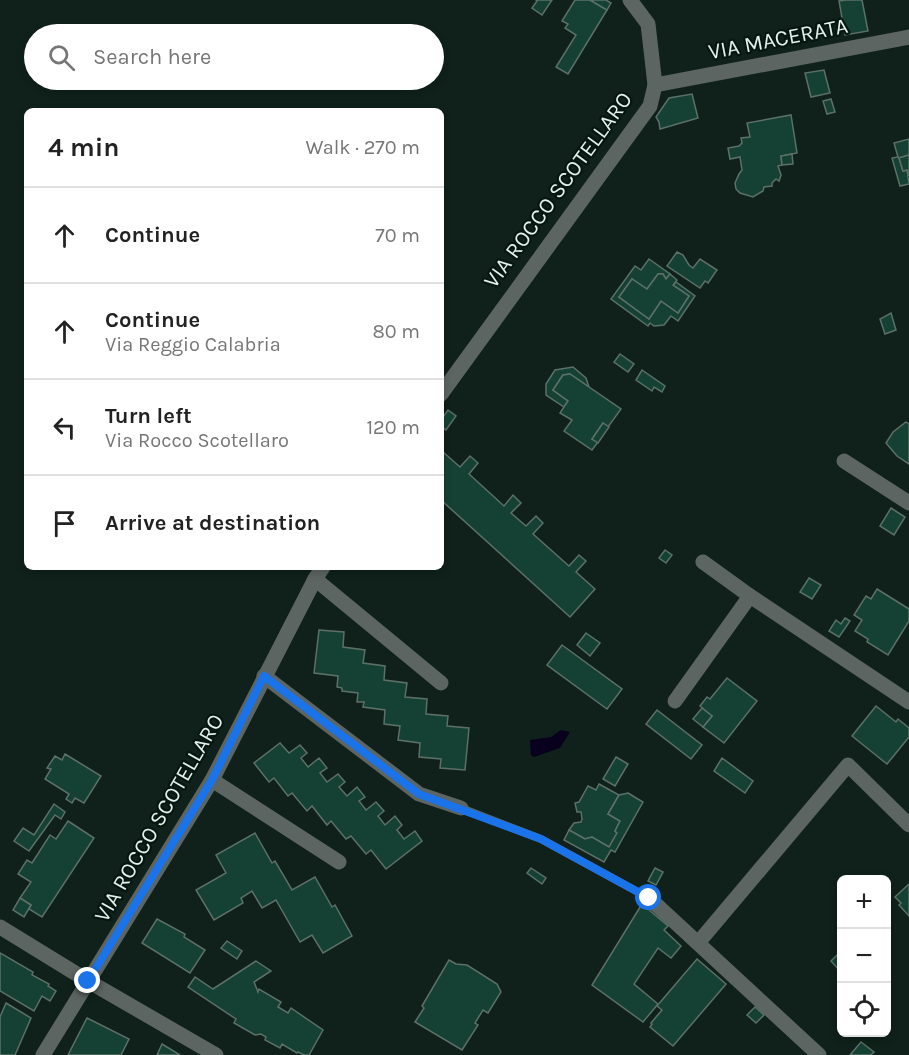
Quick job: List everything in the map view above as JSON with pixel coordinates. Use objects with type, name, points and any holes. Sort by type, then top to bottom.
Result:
[{"type":"street","name":"VIA ROCCO SCOTELLARO","points":[[444,390],[650,105],[655,85],[648,24],[630,0]]},
{"type":"street","name":"VIA MACERATA","points":[[655,85],[909,37]]},
{"type":"street","points":[[844,461],[909,503]]},
{"type":"street","points":[[703,562],[909,702]]},
{"type":"street","name":"VIA ROCCO SCOTELLARO","points":[[43,1055],[212,780],[319,573]]},
{"type":"street","points":[[319,573],[441,683]]},
{"type":"street","points":[[675,701],[750,596]]},
{"type":"street","points":[[264,676],[419,794],[461,808]]},
{"type":"street","points":[[698,943],[848,765],[909,825]]},
{"type":"street","points":[[212,780],[339,862]]},
{"type":"street","points":[[649,898],[819,1055]]},
{"type":"street","points":[[0,927],[216,1055]]},
{"type":"lane","points":[[461,808],[541,839],[649,898]]},
{"type":"shaded area","points":[[561,730],[570,732],[560,748],[534,757],[531,755],[530,740],[551,737]]},
{"type":"building","points":[[536,0],[552,0],[542,15],[532,8]]},
{"type":"building","points":[[575,0],[590,0],[607,10],[568,74],[556,67],[576,35],[565,28],[568,24],[562,21]]},
{"type":"building","points":[[590,0],[606,0],[611,3],[607,10]]},
{"type":"building","points":[[862,0],[868,31],[845,35],[839,1]]},
{"type":"building","points":[[824,70],[830,93],[811,97],[805,73]]},
{"type":"building","points":[[692,94],[698,118],[660,129],[656,117],[669,98]]},
{"type":"building","points":[[831,99],[835,112],[827,114],[823,101]]},
{"type":"building","points":[[791,115],[797,153],[781,156],[782,165],[778,166],[781,175],[779,181],[776,179],[772,186],[764,187],[763,191],[753,197],[740,193],[735,183],[742,170],[740,157],[730,159],[728,148],[739,146],[742,143],[741,138],[750,137],[747,123]]},
{"type":"building","points":[[909,139],[909,155],[899,158],[903,171],[907,170],[909,184],[900,186],[892,158],[898,157],[894,143]]},
{"type":"building","points":[[792,154],[793,164],[782,165],[781,156]]},
{"type":"building","points":[[909,155],[909,176],[907,170],[903,171],[899,158]]},
{"type":"building","points":[[677,252],[683,255],[693,268],[700,259],[717,270],[708,283],[705,281],[700,288],[667,266]]},
{"type":"building","points":[[649,259],[670,274],[666,279],[663,274],[658,274],[647,289],[632,279],[619,297],[649,319],[661,301],[678,313],[689,296],[673,285],[676,282],[695,296],[678,321],[671,316],[664,325],[654,326],[650,323],[648,326],[611,299],[635,266],[641,270]]},
{"type":"building","points":[[658,274],[663,274],[666,279],[670,274],[677,280],[673,285],[689,296],[678,313],[661,301],[649,319],[619,297],[632,279],[647,289]]},
{"type":"building","points":[[891,313],[896,330],[885,334],[880,319]]},
{"type":"building","points":[[620,354],[634,364],[628,372],[614,362]]},
{"type":"building","points":[[573,367],[586,378],[589,387],[570,374],[563,375],[553,390],[568,401],[564,407],[546,395],[546,384],[555,370]]},
{"type":"building","points":[[642,370],[665,386],[662,392],[654,387],[652,391],[636,380]]},
{"type":"building","points":[[570,374],[621,409],[608,427],[603,423],[592,439],[598,442],[592,450],[564,431],[572,420],[560,413],[568,401],[553,390],[563,375]]},
{"type":"building","points":[[448,410],[456,416],[446,430],[444,429],[444,416]]},
{"type":"building","points":[[906,422],[909,424],[909,464],[897,456],[886,443],[893,432]]},
{"type":"building","points":[[603,423],[609,427],[598,443],[592,439]]},
{"type":"building","points":[[444,453],[460,467],[470,456],[478,463],[469,474],[504,506],[513,495],[521,503],[511,513],[526,526],[536,516],[543,523],[533,534],[569,566],[579,555],[586,561],[576,572],[595,589],[570,617],[444,503]]},
{"type":"building","points":[[891,508],[905,517],[894,535],[880,526]]},
{"type":"building","points":[[665,550],[672,555],[666,563],[659,558]]},
{"type":"building","points":[[809,578],[821,585],[812,599],[800,592]]},
{"type":"building","points":[[877,589],[909,609],[909,621],[888,655],[867,642],[868,639],[855,631],[862,620],[854,615],[866,596],[871,599]]},
{"type":"building","points":[[845,618],[850,621],[839,637],[829,631],[836,620],[841,624]]},
{"type":"building","points":[[319,630],[344,632],[343,647],[365,650],[363,663],[385,666],[384,680],[407,683],[405,697],[427,699],[426,714],[448,716],[447,726],[469,728],[465,770],[440,768],[441,759],[419,757],[420,743],[398,740],[400,726],[384,724],[385,710],[363,707],[364,702],[357,702],[358,693],[342,691],[342,688],[337,687],[338,676],[314,673]]},
{"type":"building","points":[[586,633],[600,643],[590,656],[577,645]]},
{"type":"building","points":[[562,645],[622,689],[607,709],[547,665]]},
{"type":"building","points":[[727,678],[757,701],[724,743],[703,727],[712,716],[700,706],[707,697],[710,699]]},
{"type":"building","points":[[876,706],[896,722],[898,719],[909,728],[909,737],[887,764],[852,736]]},
{"type":"building","points":[[702,708],[712,716],[703,727],[693,719]]},
{"type":"building","points":[[657,710],[702,745],[691,759],[646,724]]},
{"type":"building","points":[[280,743],[289,753],[300,745],[307,753],[301,758],[308,767],[319,758],[327,768],[320,773],[327,782],[338,774],[345,782],[339,787],[347,796],[357,787],[365,797],[359,801],[366,810],[376,802],[384,811],[378,816],[385,825],[395,816],[402,825],[397,830],[404,839],[415,831],[422,841],[386,869],[371,850],[366,854],[351,836],[346,839],[331,821],[327,825],[312,806],[307,811],[292,793],[288,796],[274,778],[269,782],[254,763]]},
{"type":"building","points":[[65,754],[101,776],[84,803],[75,798],[72,803],[66,799],[69,794],[45,779],[51,769],[47,768],[55,756],[62,760]]},
{"type":"building","points":[[616,757],[628,764],[615,786],[603,779]]},
{"type":"building","points":[[722,758],[753,781],[745,793],[714,771]]},
{"type":"building","points":[[599,784],[619,795],[608,814],[620,821],[615,831],[617,833],[609,847],[592,837],[585,839],[569,830],[574,823],[581,822],[582,819],[581,812],[577,812],[575,803],[579,802],[588,786],[596,790]]},
{"type":"building","points":[[628,793],[643,802],[615,852],[611,850],[604,862],[564,840],[569,830],[585,839],[592,837],[609,847],[617,833],[615,831],[620,821],[608,814],[619,795]]},
{"type":"building","points":[[54,804],[65,812],[61,819],[55,815],[29,851],[14,841],[23,828],[34,835]]},
{"type":"building","points":[[68,821],[94,838],[42,917],[29,909],[31,905],[20,898],[31,882],[18,874],[27,860],[32,863],[50,835],[56,839]]},
{"type":"building","points":[[255,833],[272,863],[275,861],[292,890],[315,877],[332,907],[335,905],[352,936],[323,953],[312,935],[300,942],[276,900],[262,908],[252,891],[241,898],[243,903],[214,920],[196,890],[226,873],[216,855]]},
{"type":"building","points":[[531,868],[546,878],[542,884],[527,873]]},
{"type":"building","points":[[655,868],[663,872],[656,885],[648,881]]},
{"type":"building","points":[[909,884],[909,916],[895,897]]},
{"type":"building","points":[[20,898],[31,905],[24,917],[13,910]]},
{"type":"building","points":[[642,904],[668,926],[664,930],[681,946],[671,958],[658,948],[634,984],[658,1004],[643,1022],[592,985]]},
{"type":"building","points":[[157,919],[185,934],[184,937],[205,950],[190,973],[142,943]]},
{"type":"building","points":[[227,941],[242,951],[237,959],[221,948]]},
{"type":"building","points":[[0,953],[49,984],[48,986],[56,991],[50,1001],[42,996],[34,1011],[0,991]]},
{"type":"building","points":[[837,955],[837,968],[831,961]]},
{"type":"building","points":[[697,959],[726,984],[673,1046],[650,1027],[651,1023],[662,1010],[657,1006]]},
{"type":"building","points":[[449,960],[456,964],[467,965],[497,984],[501,992],[488,1013],[483,1010],[475,1023],[478,1025],[462,1050],[415,1022]]},
{"type":"building","points":[[256,961],[271,971],[254,982],[258,992],[259,989],[281,1002],[278,1007],[288,1013],[291,1008],[323,1030],[309,1055],[297,1053],[282,1044],[280,1048],[265,1040],[266,1037],[261,1034],[255,1035],[234,1023],[236,1019],[188,987],[195,977],[213,989]]},
{"type":"building","points":[[6,1003],[31,1018],[15,1055],[0,1055],[0,1017]]},
{"type":"building","points":[[755,1007],[764,1015],[756,1023],[747,1015]]},
{"type":"building","points":[[87,1018],[129,1039],[121,1055],[68,1055]]},
{"type":"building","points":[[861,1042],[874,1052],[871,1055],[850,1055]]},
{"type":"building","points":[[162,1044],[180,1055],[157,1055]]},
{"type":"route","points":[[88,981],[212,780],[264,676],[419,794],[541,839],[649,898]]}]
